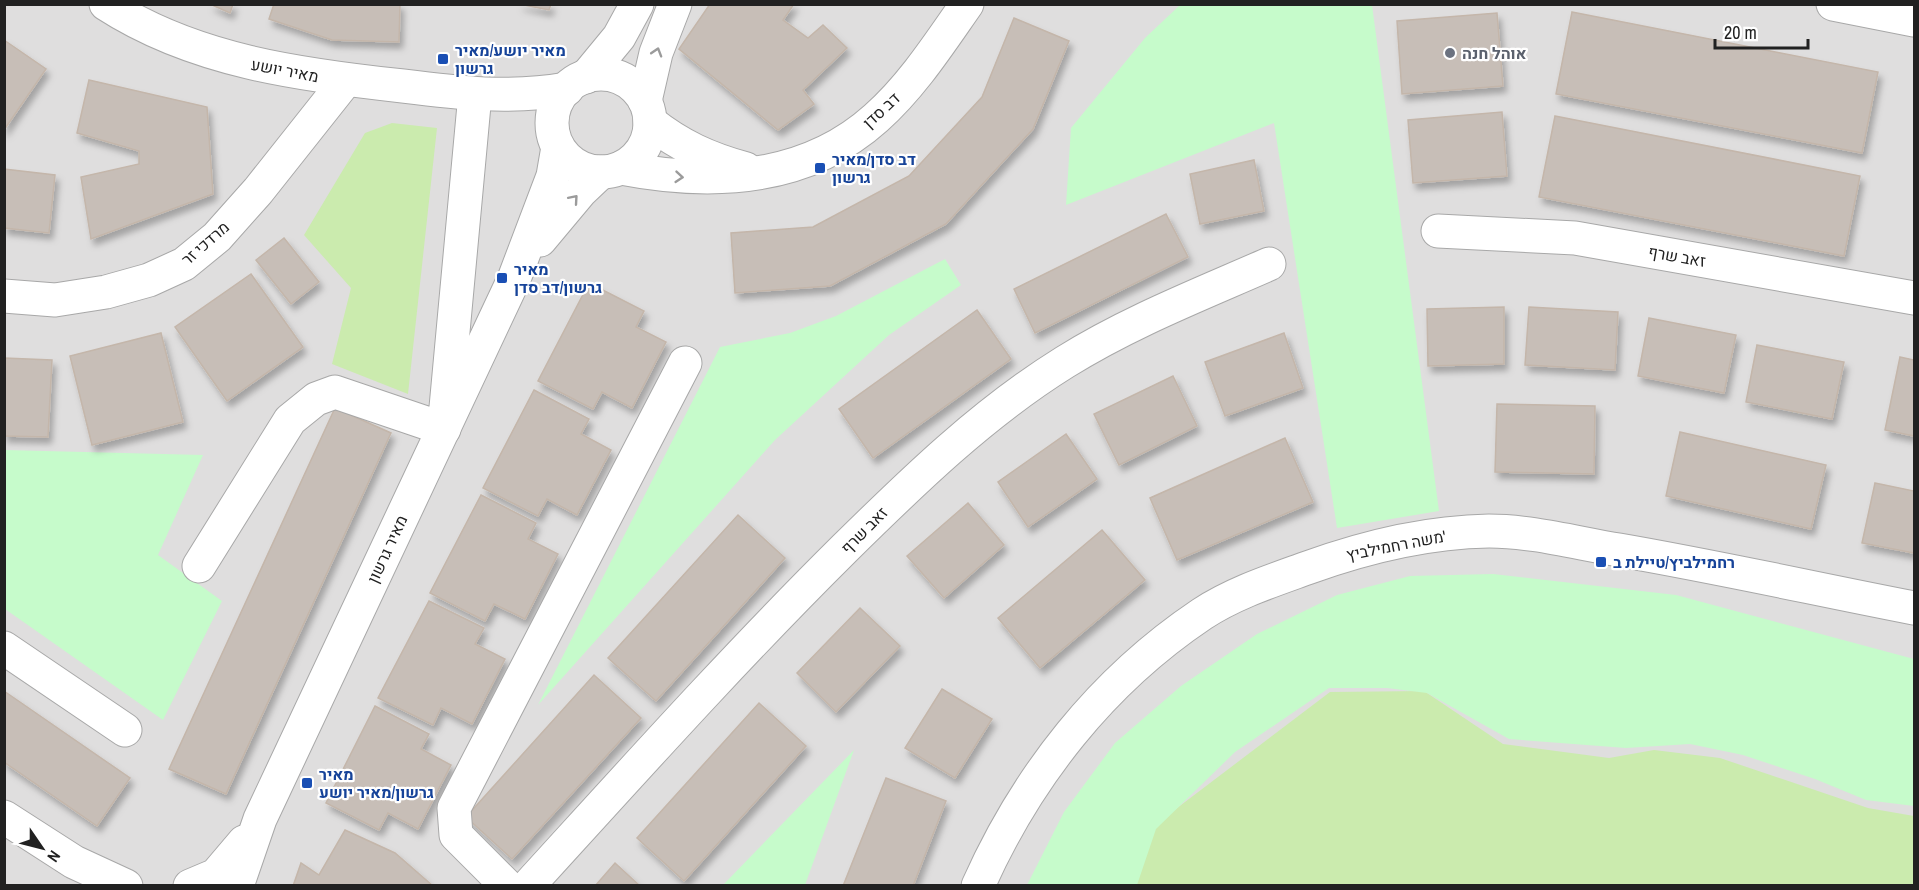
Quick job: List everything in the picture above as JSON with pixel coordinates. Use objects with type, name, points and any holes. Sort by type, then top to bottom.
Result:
[{"type":"street","name":"מאיר יושע","points":[[106,4],[179,40],[235,59],[304,75],[475,94],[513,95],[576,83]]},
{"type":"street","points":[[637,4],[609,51],[558,101],[556,139],[576,165],[611,170],[640,154],[646,144],[656,53],[675,4]]},
{"type":"street","name":"דב סדן","points":[[611,170],[695,179],[791,168],[846,140],[875,119],[906,86],[967,4]]},
{"type":"street","points":[[1833,4],[1914,20]]},
{"type":"street","points":[[576,83],[600,74],[627,81],[648,111]]},
{"type":"street","name":"מרדכי זר","points":[[4,296],[55,300],[106,292],[149,280],[184,264],[216,237],[258,191],[346,80]]},
{"type":"street","name":"מאיר יושע","points":[[475,94],[556,139]]},
{"type":"street","points":[[199,566],[290,420],[316,399],[335,392],[444,429],[475,94]]},
{"type":"street","name":"דב סדן","points":[[648,111],[675,141],[696,153],[762,173]]},
{"type":"street","name":"מאיר גרשון","points":[[237,885],[260,819],[514,279],[550,186],[556,139]]},
{"type":"street","name":"מאיר גרשון","points":[[514,279],[565,208],[611,170]]},
{"type":"street","name":"זאב שרף","points":[[1437,231],[1575,238],[1914,298]]},
{"type":"street","name":"זאב שרף","points":[[528,885],[774,619],[952,446],[1010,400],[1066,362],[1118,333],[1269,264]]},
{"type":"street","points":[[507,885],[456,835],[454,808],[685,363]]},
{"type":"street","name":"משה רחמילביץ'","points":[[978,885],[1019,807],[1047,763],[1080,720],[1117,683],[1203,613],[1254,588],[1345,554],[1391,543],[1490,531],[1539,536],[1654,556],[1914,608]]},
{"type":"street","points":[[4,648],[124,730]]},
{"type":"street","points":[[4,817],[74,862],[126,885]]},
{"type":"street","name":"מאיר גרשון","points":[[190,885],[202,883],[216,875],[235,856],[260,819]]},
{"type":"street","points":[[74,862],[98,885]]},
{"type":"shaded area","points":[[5,5],[1914,5],[1914,837],[1160,885],[5,886]]},
{"type":"green space","points":[[1180,5],[1372,5],[1439,511],[1337,528],[1274,123],[1066,205],[1071,128],[1145,38]]},
{"type":"green space","points":[[392,123],[437,128],[408,394],[332,364],[351,288],[304,235],[365,133]]},
{"type":"green space","points":[[945,259],[961,285],[889,335],[775,440],[538,705],[720,347],[790,333],[836,316]]},
{"type":"green space","points":[[5,450],[203,455],[158,555],[222,601],[163,720],[5,609]]},
{"type":"green space","points":[[1493,574],[1676,595],[1914,659],[1914,806],[1866,800],[1815,779],[1743,755],[1690,744],[1626,748],[1509,739],[1427,693],[1387,688],[1329,688],[1235,752],[1156,829],[1137,885],[1027,885],[1064,812],[1115,743],[1181,686],[1257,634],[1337,595],[1410,576]]},
{"type":"green space","points":[[1424,691],[1503,744],[1609,758],[1654,750],[1720,758],[1868,808],[1914,816],[1914,885],[1136,886],[1156,824],[1330,692]]},
{"type":"green space","points":[[854,750],[805,885],[723,885]]},
{"type":"building","points":[[210,4],[233,4],[230,13]]},
{"type":"building","points":[[274,4],[400,4],[399,42],[332,40],[269,19]]},
{"type":"building","points":[[519,4],[551,4],[549,10]]},
{"type":"building","points":[[710,4],[794,4],[783,20],[808,38],[823,25],[847,48],[803,90],[814,104],[778,130],[679,49]]},
{"type":"building","points":[[1572,12],[1878,72],[1862,153],[1556,94]]},
{"type":"building","name":"אוהל חנה","points":[[1497,13],[1503,86],[1402,94],[1397,21]]},
{"type":"building","points":[[1014,18],[1069,41],[1033,129],[946,224],[830,286],[735,293],[731,233],[813,227],[909,176],[982,97]]},
{"type":"building","points":[[4,40],[46,69],[4,130]]},
{"type":"building","points":[[89,80],[207,107],[213,194],[91,239],[81,177],[139,164],[139,151],[77,133]]},
{"type":"building","points":[[1502,112],[1507,176],[1413,183],[1408,120]]},
{"type":"building","points":[[1555,116],[1860,176],[1844,256],[1539,197]]},
{"type":"building","points":[[1254,160],[1264,211],[1200,224],[1190,174]]},
{"type":"building","points":[[4,169],[55,175],[49,233],[4,228]]},
{"type":"building","points":[[1166,214],[1188,257],[1035,333],[1014,289]]},
{"type":"building","points":[[284,238],[319,282],[291,304],[256,260]]},
{"type":"building","points":[[251,274],[303,347],[227,401],[175,327]]},
{"type":"building","points":[[589,283],[644,311],[636,327],[666,342],[632,408],[602,392],[593,409],[538,381]]},
{"type":"building","points":[[1504,307],[1504,364],[1428,366],[1427,309]]},
{"type":"building","points":[[1529,307],[1618,312],[1615,370],[1525,365]]},
{"type":"building","points":[[977,310],[1011,359],[873,458],[839,409]]},
{"type":"building","points":[[1649,318],[1736,335],[1724,393],[1638,376]]},
{"type":"building","points":[[161,333],[183,422],[92,445],[70,356]]},
{"type":"building","points":[[1284,333],[1303,388],[1225,416],[1205,362]]},
{"type":"building","points":[[1757,345],[1844,362],[1832,419],[1746,402]]},
{"type":"building","points":[[1900,357],[1914,360],[1914,436],[1885,430]]},
{"type":"building","points":[[4,358],[52,360],[48,437],[4,436]]},
{"type":"building","points":[[1173,376],[1197,426],[1119,465],[1094,414]]},
{"type":"building","points":[[534,390],[589,419],[581,434],[611,450],[577,515],[547,499],[538,516],[483,488]]},
{"type":"building","points":[[1497,404],[1595,406],[1594,474],[1495,472]]},
{"type":"building","points":[[335,408],[391,433],[226,794],[169,769]]},
{"type":"building","points":[[1680,432],[1826,465],[1811,529],[1666,496]]},
{"type":"building","points":[[1066,434],[1097,479],[1028,527],[998,482]]},
{"type":"building","points":[[1285,438],[1313,502],[1177,560],[1150,498]]},
{"type":"building","points":[[1875,483],[1914,491],[1914,553],[1862,543]]},
{"type":"building","points":[[481,495],[536,523],[528,539],[558,554],[525,619],[494,604],[485,621],[430,593]]},
{"type":"building","points":[[968,503],[1004,545],[944,598],[907,556]]},
{"type":"building","points":[[738,515],[785,558],[656,701],[608,658]]},
{"type":"building","points":[[1102,530],[1145,580],[1040,668],[998,618]]},
{"type":"building","points":[[429,601],[484,628],[475,644],[505,659],[472,724],[441,708],[433,725],[378,698]]},
{"type":"building","points":[[860,608],[900,646],[836,712],[797,673]]},
{"type":"building","points":[[594,675],[641,718],[512,859],[466,817]]},
{"type":"building","points":[[942,689],[992,719],[955,778],[905,748]]},
{"type":"building","points":[[4,691],[130,778],[97,826],[4,762]]},
{"type":"building","points":[[759,703],[806,746],[684,881],[637,838]]},
{"type":"building","points":[[375,706],[429,734],[421,749],[451,765],[418,829],[388,813],[379,830],[326,803]]},
{"type":"building","points":[[886,778],[946,801],[913,886],[843,886]]},
{"type":"building","points":[[345,830],[395,853],[433,886],[293,886],[301,863],[319,875]]},
{"type":"building","points":[[615,863],[640,886],[595,886]]},
{"type":"place","name":"אוהל חנה","points":[[1450,53]]},
{"type":"place","name":"מאיר יושע/מאיר גרשון","points":[[443,59]]},
{"type":"place","name":"דב סדן/מאיר גרשון","points":[[820,168]]},
{"type":"place","name":"מאיר גרשון/דב סדן","points":[[502,278]]},
{"type":"place","name":"רחמילביץ/טיילת ב","points":[[1601,562]]},
{"type":"place","name":"מאיר גרשון/מאיר יושע","points":[[307,783]]}]
